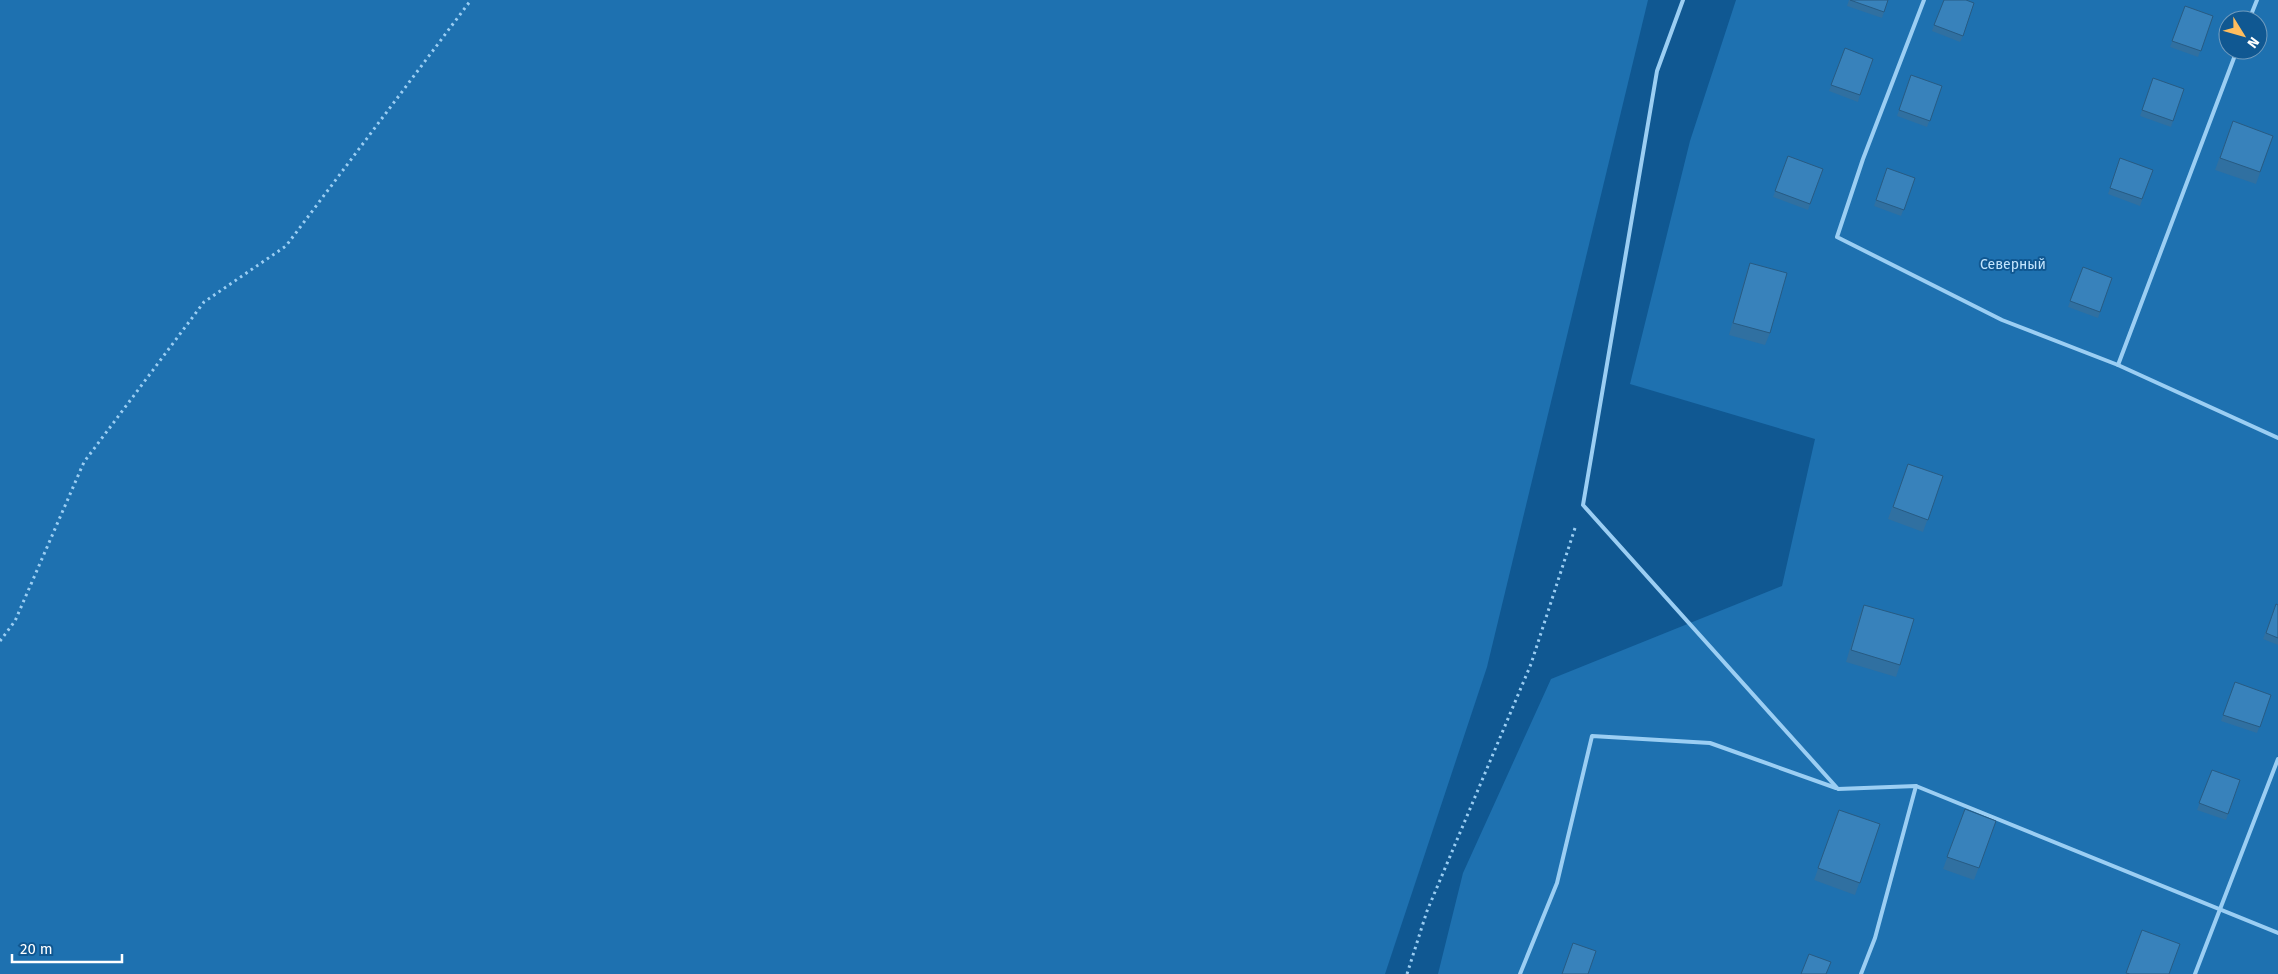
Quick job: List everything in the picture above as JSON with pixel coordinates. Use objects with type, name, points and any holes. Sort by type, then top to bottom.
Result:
[{"type":"lane","points":[[1683,0],[1657,71],[1583,505],[1838,788]]},
{"type":"lane","points":[[1924,0],[1863,159],[1837,237],[2002,320],[2118,365],[2278,438]]},
{"type":"lane","points":[[2118,365],[2233,60]]},
{"type":"lane","points":[[1520,974],[1557,884],[1592,736],[1710,743],[1838,788],[1916,786],[2278,933]]},
{"type":"lane","points":[[2195,974],[2278,759]]},
{"type":"lane","points":[[1861,974],[1875,938],[1916,786]]},
{"type":"path","points":[[0,641],[15,621],[84,462],[204,302],[286,246],[471,0]]},
{"type":"path","points":[[1407,974],[1427,911],[1531,664],[1583,505]]},
{"type":"green space","points":[[0,0],[1648,0],[1487,667],[1385,974],[0,974]]},
{"type":"green space","name":"Северный","points":[[1736,0],[2278,0],[2278,974],[1438,974],[1463,873],[1551,679],[1782,586],[1815,439],[1630,384],[1690,141]]},
{"type":"building","points":[[1850,0],[1888,0],[1884,12]]},
{"type":"building","points":[[1944,0],[1966,0],[1974,3],[1963,36],[1934,25]]},
{"type":"building","points":[[2185,6],[2213,16],[2201,51],[2172,41]]},
{"type":"building","points":[[1845,48],[1873,59],[1860,95],[1831,85]]},
{"type":"building","points":[[1911,75],[1942,86],[1930,121],[1899,110]]},
{"type":"building","points":[[2153,78],[2184,89],[2173,121],[2142,110]]},
{"type":"building","points":[[2233,121],[2273,136],[2260,172],[2220,158]]},
{"type":"building","points":[[1788,156],[1823,169],[1810,204],[1775,191]]},
{"type":"building","points":[[2120,158],[2153,170],[2142,199],[2110,188]]},
{"type":"building","points":[[1887,168],[1915,178],[1904,210],[1876,200]]},
{"type":"building","points":[[1750,263],[1787,273],[1770,333],[1733,323]]},
{"type":"building","points":[[2083,267],[2112,278],[2100,312],[2070,301]]},
{"type":"building","points":[[1908,464],[1943,476],[1928,520],[1893,507]]},
{"type":"building","points":[[2276,604],[2278,605],[2278,638],[2266,633]]},
{"type":"building","points":[[1864,605],[1914,619],[1900,665],[1851,650]]},
{"type":"building","points":[[2235,682],[2271,695],[2260,727],[2223,715]]},
{"type":"building","points":[[2212,770],[2240,780],[2228,814],[2199,803]]},
{"type":"building","points":[[1965,809],[1996,821],[1979,868],[1947,857]]},
{"type":"building","points":[[1839,810],[1880,824],[1860,883],[1818,868]]},
{"type":"building","points":[[2142,930],[2180,944],[2169,974],[2126,973]]},
{"type":"building","points":[[1573,943],[1596,951],[1588,974],[1562,974]]},
{"type":"building","points":[[1809,954],[1831,962],[1826,974],[1801,974]]}]
